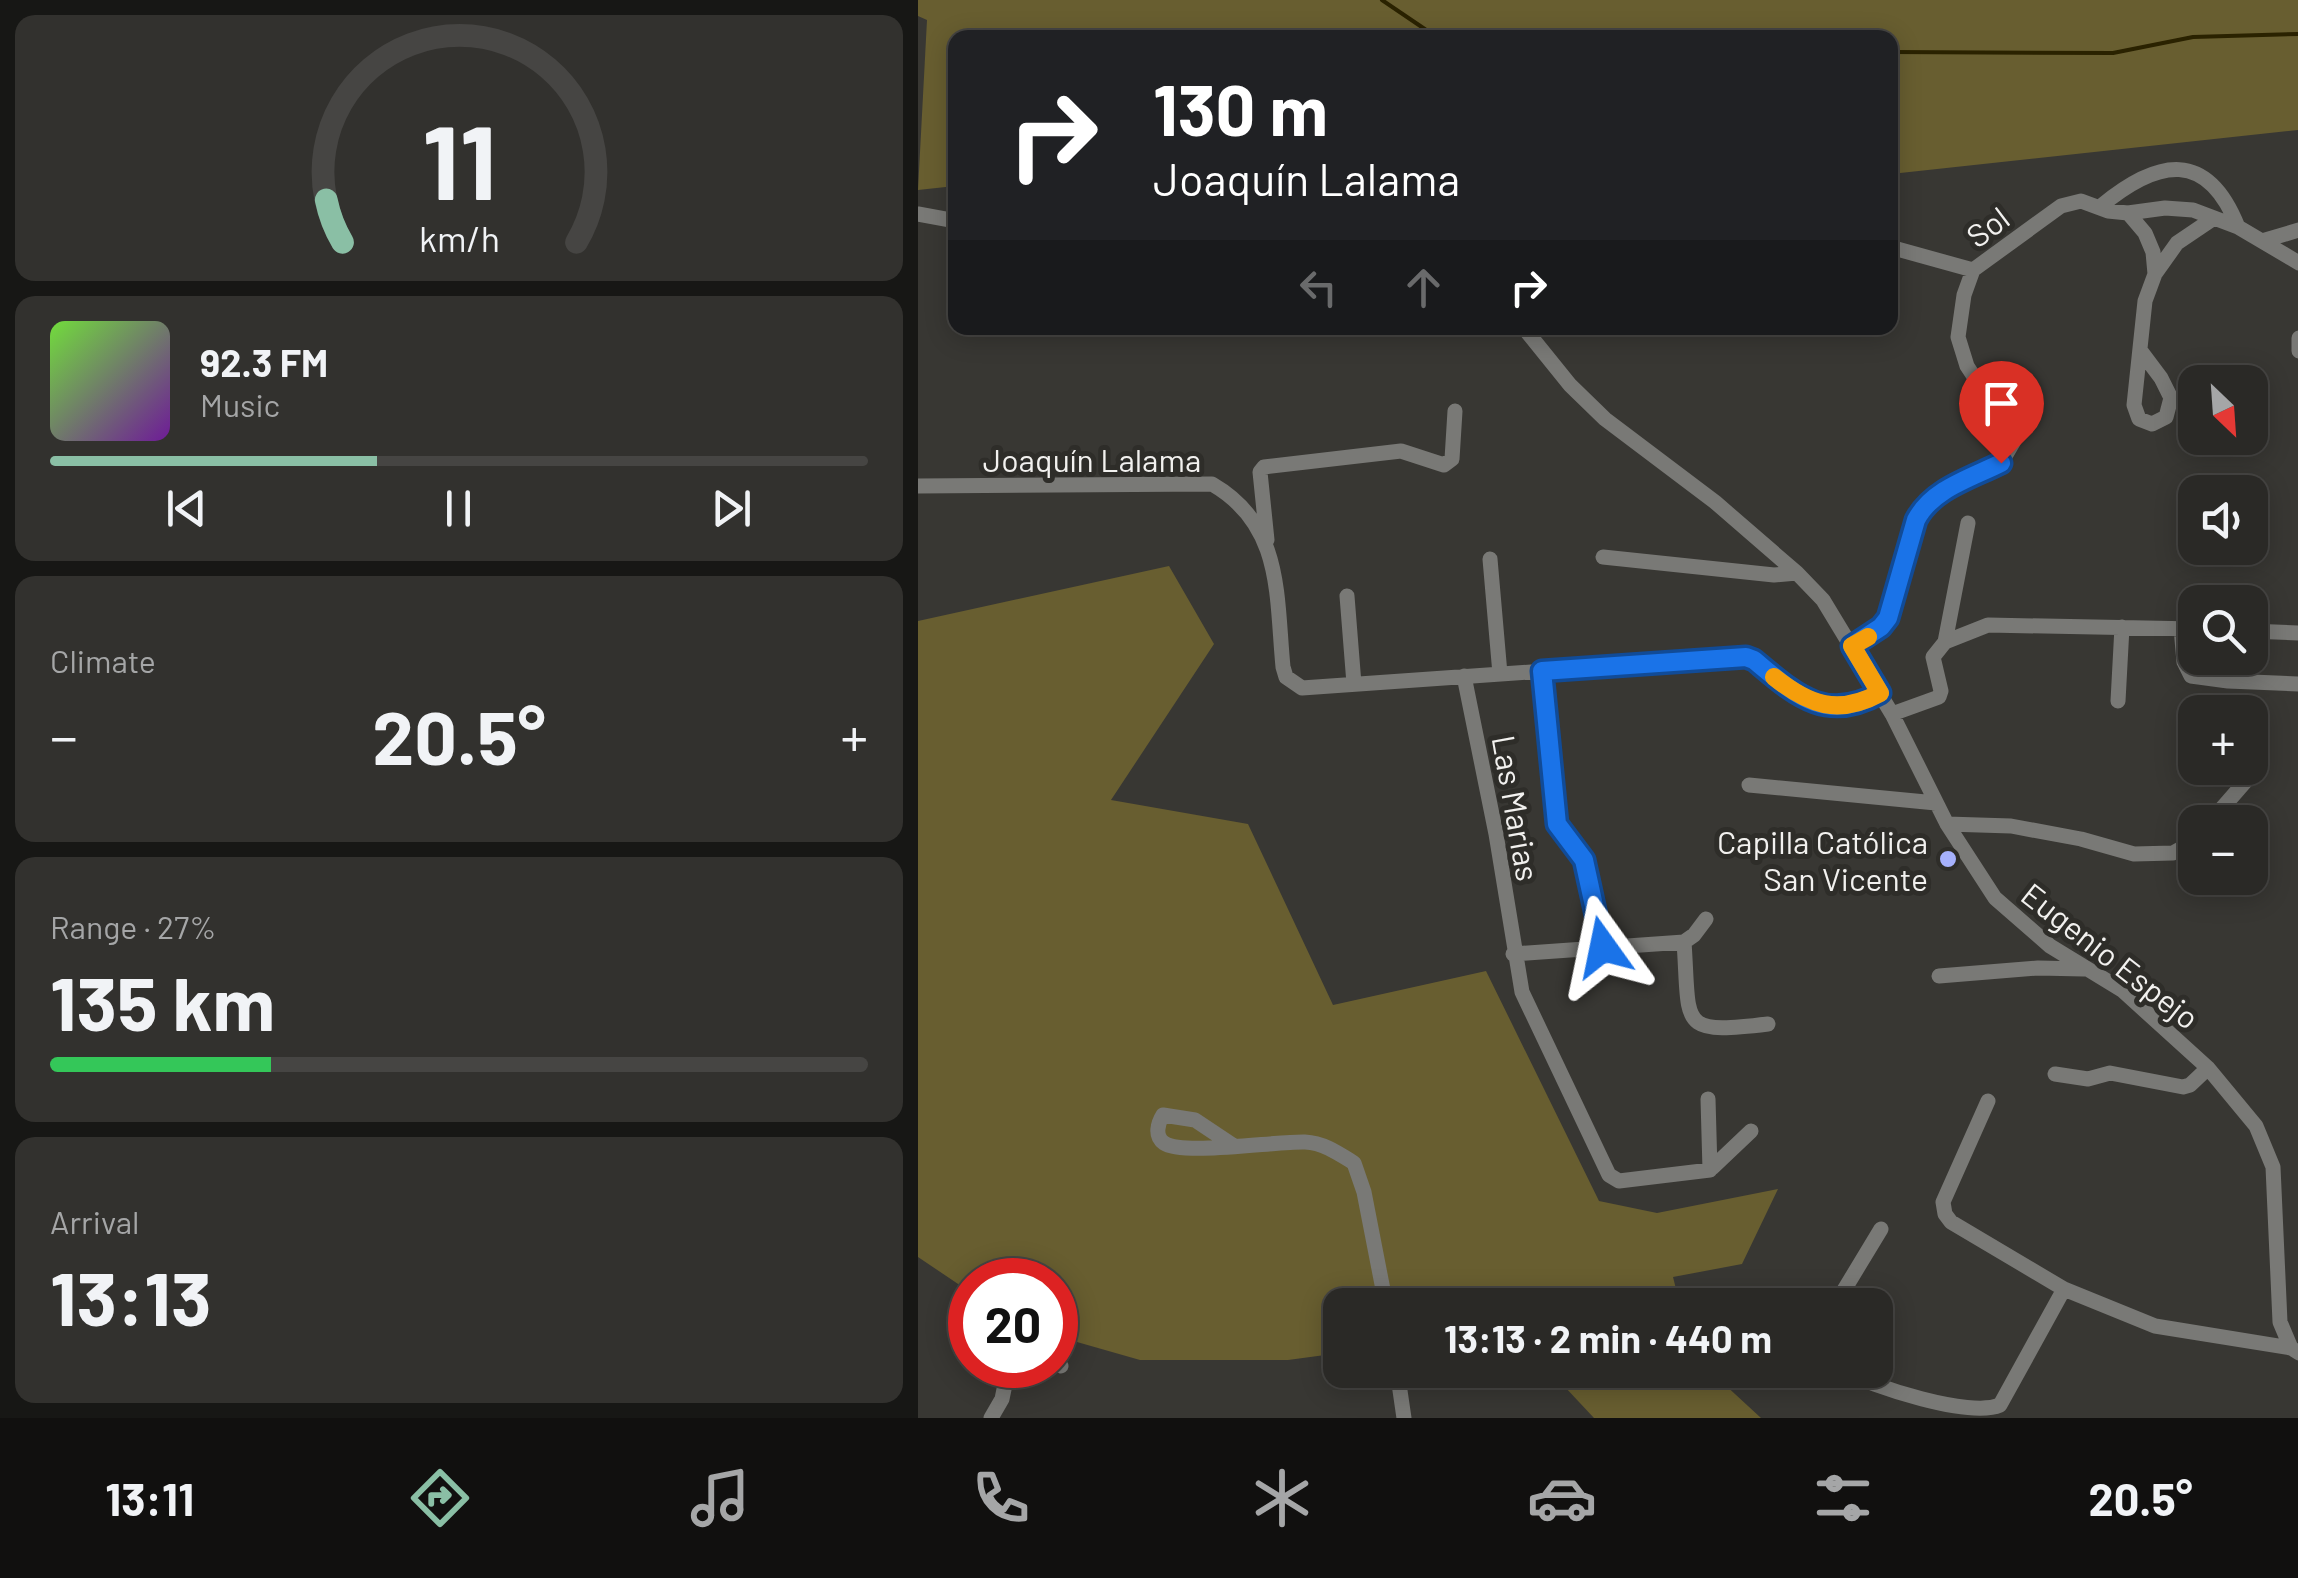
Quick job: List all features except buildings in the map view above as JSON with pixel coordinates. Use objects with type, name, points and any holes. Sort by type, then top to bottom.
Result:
[{"type":"street","points":[[2101,206],[2143,176],[2170,170],[2198,174],[2216,186],[2227,200],[2238,227]]},
{"type":"street","name":"Sol","points":[[1852,646],[1888,618],[1916,520],[1924,505],[2001,463],[2014,441],[2008,418],[1966,366],[1958,337],[1964,295],[1973,270],[2061,206],[2081,201],[2108,211],[2194,210],[2238,227],[2298,263]]},
{"type":"street","points":[[2128,212],[2154,252],[2154,274]]},
{"type":"street","points":[[920,217],[948,220]]},
{"type":"street","points":[[2140,350],[2145,301],[2154,274],[2176,243],[2214,218]]},
{"type":"street","points":[[2262,240],[2298,230]]},
{"type":"street","points":[[1898,249],[1973,270]]},
{"type":"street","name":"Eugenio Espejo","points":[[1530,335],[1605,419],[1715,502],[1798,573],[1823,600],[1892,714],[1947,824],[1994,898],[2050,946],[2122,990],[2208,1068],[2256,1126],[2273,1167],[2280,1322],[2295,1350]]},
{"type":"street","points":[[2298,338],[2298,351]]},
{"type":"street","points":[[1455,411],[1452,459],[1444,465],[1400,451],[1264,467],[1260,472],[1286,676],[1302,688],[1746,657],[1810,701],[1852,706],[1880,693]]},
{"type":"street","name":"Joaquín Lalama","points":[[918,486],[1212,484],[1230,495],[1268,543]]},
{"type":"street","points":[[1892,714],[1939,697],[1933,657],[1945,642],[1968,523]]},
{"type":"street","points":[[1603,557],[1798,573]]},
{"type":"street","points":[[1490,559],[1500,674]]},
{"type":"street","points":[[1348,596],[1354,684]]},
{"type":"street","points":[[1945,642],[1988,625],[2178,629]]},
{"type":"street","points":[[2118,700],[2122,628]]},
{"type":"street","points":[[2268,632],[2298,633]]},
{"type":"street","points":[[1542,671],[1557,824],[1584,860],[1603,947]]},
{"type":"street","points":[[2190,675],[2213,680],[2298,684]]},
{"type":"street","name":"Las Marias","points":[[1464,676],[1522,992],[1609,1175],[1619,1181],[1712,1168]]},
{"type":"street","points":[[1749,784],[1936,804]]},
{"type":"street","points":[[2225,805],[2242,785]]},
{"type":"street","points":[[1947,824],[2011,826],[2082,839],[2134,854],[2178,850]]},
{"type":"street","points":[[1513,954],[1684,942],[1694,936],[1706,919]]},
{"type":"street","points":[[1684,942],[1689,1011],[1695,1022],[1717,1030],[1768,1024]]},
{"type":"street","points":[[1939,976],[2087,968]]},
{"type":"street","points":[[2056,1074],[2088,1079],[2110,1073],[2183,1087],[2208,1068]]},
{"type":"street","points":[[1708,1099],[1712,1168]]},
{"type":"street","points":[[1988,1102],[1943,1202],[1951,1222],[2064,1289],[2154,1326],[2295,1350]]},
{"type":"street","points":[[1712,1168],[1751,1131]]},
{"type":"street","points":[[1234,1146],[1324,1144],[1354,1162],[1364,1192],[1383,1288]]},
{"type":"street","points":[[1845,1288],[1881,1229]]},
{"type":"street","points":[[1875,1388],[1978,1414],[1990,1412],[2000,1405],[2064,1289]]},
{"type":"street","points":[[991,1418],[1004,1388]]},
{"type":"street","points":[[1400,1388],[1404,1418]]},
{"type":"shaded area","points":[[918,0],[2298,0],[2298,130],[1898,173],[1898,30],[948,30],[948,187],[918,190],[927,20],[918,16]]},
{"type":"shaded area","points":[[1169,566],[1214,644],[1111,800],[1248,824],[1333,1005],[1486,971],[1599,1201],[1657,1213],[1778,1189],[1742,1264],[1673,1277],[1676,1288],[1323,1288],[1323,1355],[1288,1360],[1140,1360],[1078,1342],[1078,1258],[948,1258],[948,1277],[918,1257],[918,621]]},
{"type":"shaded area","points":[[1566,1388],[1728,1388],[1761,1418],[1594,1418]]},
{"type":"waterway","points":[[1382,0],[1426,30]]},
{"type":"waterway","points":[[1898,52],[2113,53],[2193,37],[2299,34]]},
{"type":"slow traffic","points":[[1774,677],[1798,696],[1826,705],[1852,706],[1868,700],[1880,693],[1852,646],[1868,637]]},
{"type":"place","name":"Capilla Católica San Vicente","points":[[1948,859]]},
{"type":"route","points":[[1603,947],[1584,860],[1557,824],[1542,671],[1746,657],[1810,701],[1852,706],[1868,700],[1880,693],[1852,646],[1888,618],[1916,520],[1924,505],[2001,463]]}]
